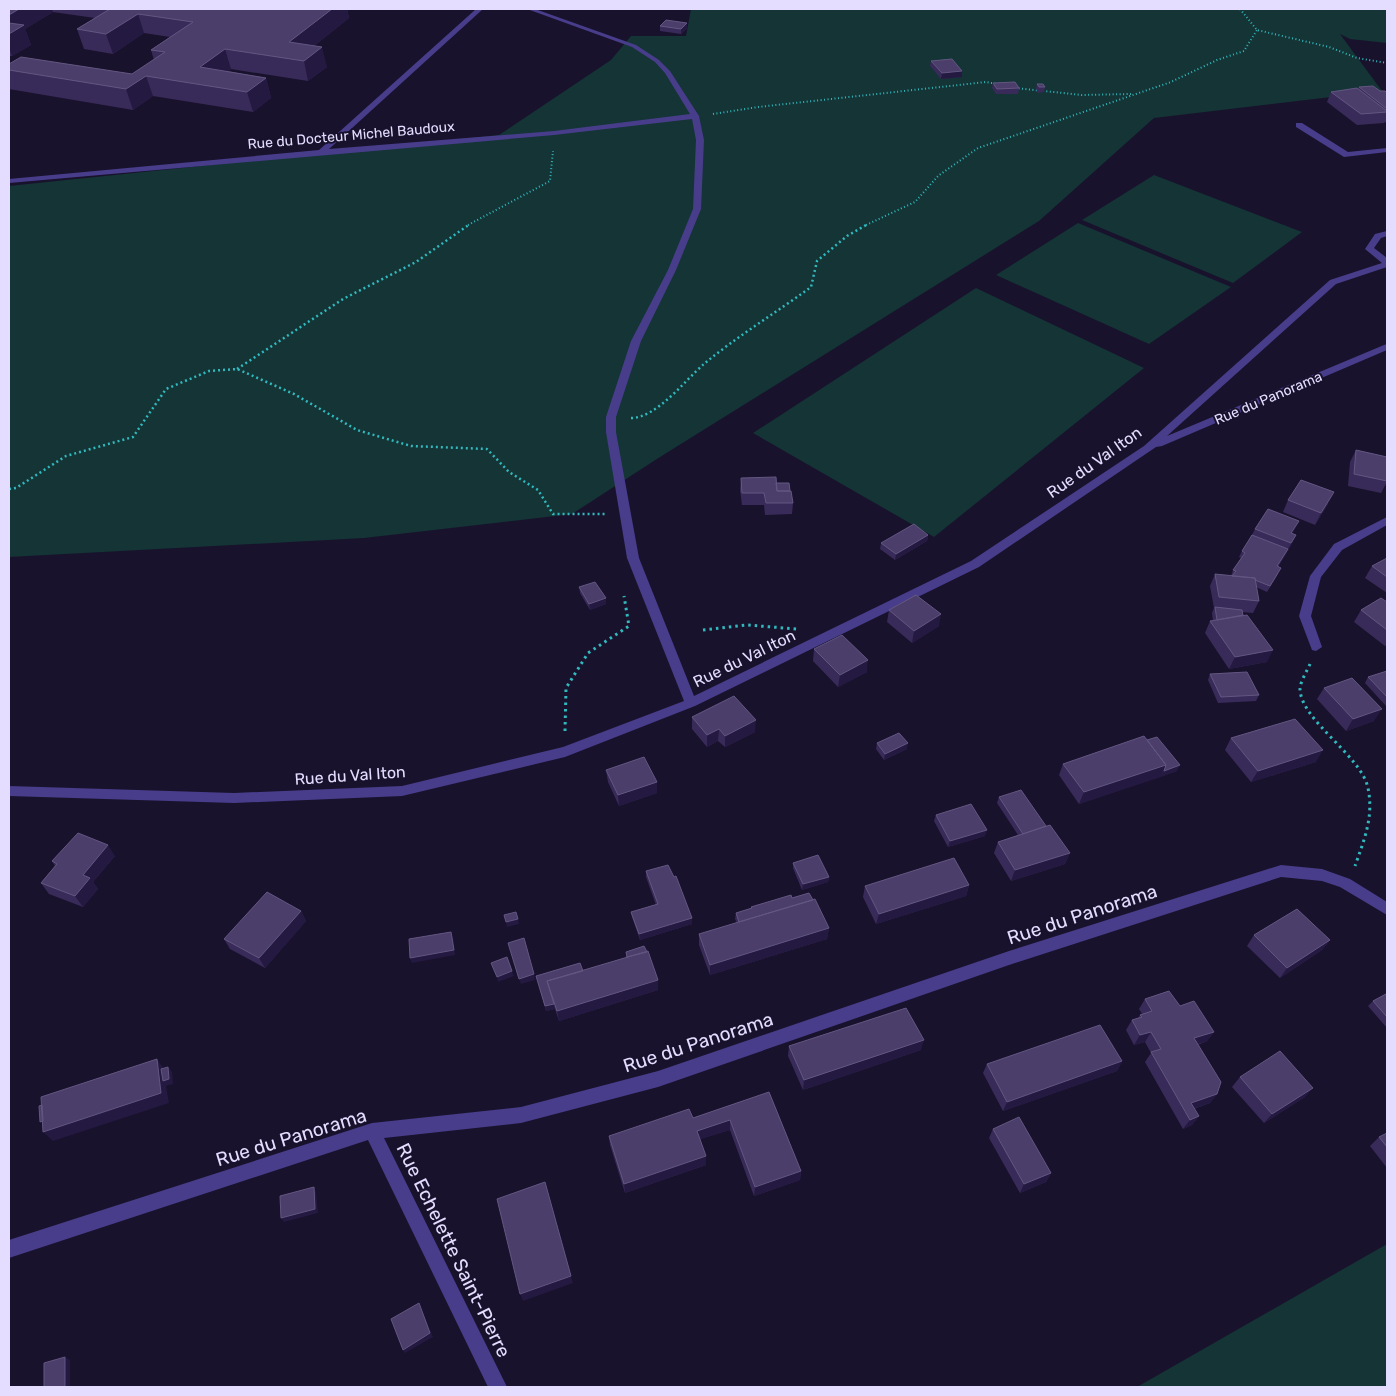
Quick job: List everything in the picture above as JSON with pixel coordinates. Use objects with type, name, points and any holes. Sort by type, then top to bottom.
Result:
[{"type":"street","points":[[321,152],[480,9]]},
{"type":"street","points":[[530,9],[634,46],[668,72],[695,116],[700,140],[697,209],[672,270],[636,341],[611,417],[611,432],[633,558],[691,703]]},
{"type":"street","name":"Rue du Docteur Michel Baudoux","points":[[9,181],[321,152],[554,133],[695,116]]},
{"type":"street","points":[[1299,125],[1347,155],[1387,150]]},
{"type":"street","points":[[1387,234],[1378,236],[1369,249],[1387,263]]},
{"type":"street","name":"Rue du Val Iton","points":[[9,792],[234,798],[402,791],[564,752],[691,703],[975,564],[1148,448],[1333,282],[1387,263]]},
{"type":"street","name":"Rue du Panorama","points":[[1148,448],[1387,347]]},
{"type":"street","points":[[1316,647],[1304,616],[1316,576],[1338,547],[1387,521]]},
{"type":"street","name":"Rue du Panorama","points":[[9,1249],[372,1131],[521,1115],[658,1078],[1009,958],[1281,871],[1322,875],[1351,887],[1387,909]]},
{"type":"street","name":"Rue Echelette Saint-Pierre","points":[[372,1131],[498,1387]]},
{"type":"path","points":[[1240,9],[1257,30],[1329,47],[1357,58],[1387,63]]},
{"type":"path","points":[[611,417],[639,418],[669,399],[704,364],[811,287],[817,262],[847,236],[876,219],[915,202],[938,176],[978,148],[1171,82],[1218,60],[1244,51],[1257,30]]},
{"type":"path","points":[[695,116],[758,107],[986,82],[1003,85]]},
{"type":"path","points":[[1012,87],[1082,94],[1136,94]]},
{"type":"path","points":[[237,369],[343,299],[416,262],[462,228],[550,181],[554,133]]},
{"type":"path","points":[[9,489],[16,488],[66,456],[133,437],[166,389],[209,371],[237,369],[294,394],[357,430],[411,446],[487,449],[509,472],[538,490],[553,514],[626,512]]},
{"type":"path","points":[[564,752],[566,688],[588,653],[629,626],[623,589]]},
{"type":"path","points":[[703,630],[747,625],[793,628],[824,638]]},
{"type":"path","points":[[1316,647],[1300,688],[1305,705],[1334,742],[1360,769],[1368,788],[1370,822],[1356,860],[1351,887]]},
{"type":"green space","points":[[691,9],[1387,9],[1387,43],[1350,39],[1340,34],[1382,91],[1154,118],[1039,221],[660,457],[572,514],[364,538],[9,557],[9,186],[499,135],[611,60],[631,36],[686,36]]},
{"type":"green space","points":[[1154,175],[1302,232],[1233,283],[1082,220]]},
{"type":"green space","points":[[1078,223],[1231,287],[1149,344],[996,275]]},
{"type":"green space","points":[[976,288],[1144,368],[934,537],[753,433]]},
{"type":"green space","points":[[1387,1244],[1387,1387],[1137,1387]]},
{"type":"building","points":[[9,9],[19,9],[9,15]]},
{"type":"building","points":[[110,9],[332,9],[289,42],[322,47],[304,61],[225,49],[200,67],[266,78],[247,92],[146,76],[126,89],[9,70],[9,64],[21,57],[132,74],[165,52],[151,50],[193,22],[138,14],[106,34],[77,29]]},
{"type":"building","points":[[666,20],[687,23],[681,29],[660,26]]},
{"type":"building","points":[[9,23],[24,25],[9,34]]},
{"type":"building","points":[[952,59],[962,71],[942,73],[931,61]]},
{"type":"building","points":[[1015,82],[1019,88],[997,89],[993,83]]},
{"type":"building","points":[[1037,84],[1043,84],[1045,87],[1039,87]]},
{"type":"building","points":[[1373,86],[1387,93],[1387,109],[1359,87]]},
{"type":"building","points":[[1357,88],[1387,112],[1361,114],[1331,92]]},
{"type":"building","points":[[1356,450],[1387,457],[1387,481],[1354,474]]},
{"type":"building","points":[[776,477],[777,491],[791,491],[793,503],[766,503],[764,493],[742,493],[741,478]]},
{"type":"building","points":[[1301,480],[1334,492],[1321,513],[1288,500]]},
{"type":"building","points":[[776,483],[789,483],[790,491],[777,491]]},
{"type":"building","points":[[1268,509],[1299,521],[1291,533],[1296,535],[1291,543],[1255,529]]},
{"type":"building","points":[[914,524],[928,535],[896,554],[881,543]]},
{"type":"building","points":[[1252,535],[1288,549],[1277,566],[1281,568],[1270,586],[1255,580],[1255,578],[1232,576],[1236,571],[1233,570],[1245,553],[1242,551]]},
{"type":"building","points":[[1387,558],[1387,577],[1372,566]]},
{"type":"building","points":[[1215,574],[1255,578],[1259,601],[1219,597]]},
{"type":"building","points":[[595,582],[606,598],[589,604],[579,587]]},
{"type":"building","points":[[916,595],[941,614],[914,631],[889,610]]},
{"type":"building","points":[[1381,598],[1387,602],[1387,630],[1361,610]]},
{"type":"building","points":[[1215,607],[1242,610],[1243,615],[1217,620]]},
{"type":"building","points":[[1247,615],[1273,650],[1235,657],[1210,621]]},
{"type":"building","points":[[842,635],[868,660],[840,675],[814,649]]},
{"type":"building","points":[[1387,671],[1387,697],[1368,677]]},
{"type":"building","points":[[1247,672],[1259,695],[1221,697],[1210,674]]},
{"type":"building","points":[[1352,678],[1382,709],[1353,719],[1324,688]]},
{"type":"building","points":[[734,696],[756,720],[725,736],[719,729],[707,735],[692,717]]},
{"type":"building","points":[[1295,719],[1323,750],[1258,771],[1231,738]]},
{"type":"building","points":[[899,733],[908,743],[885,754],[877,743]]},
{"type":"building","points":[[1144,736],[1166,765],[1084,792],[1063,764]]},
{"type":"building","points":[[1157,737],[1180,765],[1164,771],[1166,765],[1147,740]]},
{"type":"building","points":[[644,757],[657,782],[618,795],[606,770]]},
{"type":"building","points":[[1021,790],[1046,826],[1023,834],[999,797]]},
{"type":"building","points":[[971,804],[987,830],[950,841],[936,815]]},
{"type":"building","points":[[1050,825],[1070,853],[1015,870],[998,842]]},
{"type":"building","points":[[78,833],[108,845],[83,875],[90,878],[75,896],[41,883],[57,864],[52,861]]},
{"type":"building","points":[[818,855],[829,877],[803,884],[793,863]]},
{"type":"building","points":[[954,858],[969,885],[879,914],[865,886]]},
{"type":"building","points":[[668,865],[674,877],[676,876],[692,918],[639,934],[631,912],[658,904],[646,871]]},
{"type":"building","points":[[267,892],[301,911],[259,958],[224,939]]},
{"type":"building","points":[[809,893],[813,900],[739,922],[736,913],[791,895],[792,898]]},
{"type":"building","points":[[815,899],[829,928],[710,965],[699,934]]},
{"type":"building","points":[[1297,909],[1330,940],[1287,968],[1254,935]]},
{"type":"building","points":[[516,912],[518,919],[506,922],[504,915]]},
{"type":"building","points":[[451,932],[454,950],[410,958],[409,939]]},
{"type":"building","points":[[524,938],[534,974],[519,979],[508,943]]},
{"type":"building","points":[[644,946],[647,952],[627,957],[626,952]]},
{"type":"building","points":[[648,951],[658,980],[557,1011],[547,981]]},
{"type":"building","points":[[507,957],[512,971],[497,977],[491,963]]},
{"type":"building","points":[[580,963],[583,971],[547,981],[554,1004],[545,1006],[536,976]]},
{"type":"building","points":[[1169,991],[1180,1006],[1194,1001],[1214,1032],[1194,1038],[1221,1082],[1217,1094],[1191,1103],[1199,1116],[1190,1120],[1151,1052],[1161,1049],[1151,1032],[1140,1035],[1132,1020],[1152,1011],[1145,999]]},
{"type":"building","points":[[1387,995],[1387,1017],[1373,1001]]},
{"type":"building","points":[[906,1008],[924,1040],[804,1080],[789,1046]]},
{"type":"building","points":[[1100,1025],[1122,1061],[1007,1102],[987,1064]]},
{"type":"building","points":[[1280,1051],[1313,1088],[1272,1114],[1240,1077]]},
{"type":"building","points":[[157,1059],[161,1093],[43,1132],[41,1097]]},
{"type":"building","points":[[168,1067],[169,1079],[163,1081],[161,1069]]},
{"type":"building","points":[[769,1092],[801,1171],[755,1187],[730,1120],[697,1131],[706,1156],[624,1184],[609,1136],[689,1109],[693,1118]]},
{"type":"building","points":[[42,1105],[43,1121],[40,1122],[39,1106]]},
{"type":"building","points":[[1019,1117],[1051,1173],[1024,1184],[993,1129]]},
{"type":"building","points":[[1387,1133],[1387,1147],[1379,1137]]},
{"type":"building","points":[[545,1182],[571,1276],[520,1294],[497,1199]]},
{"type":"building","points":[[314,1187],[315,1209],[281,1218],[280,1196]]},
{"type":"building","points":[[419,1303],[430,1333],[403,1350],[391,1319]]},
{"type":"building","points":[[65,1357],[65,1387],[44,1387],[44,1363]]}]
